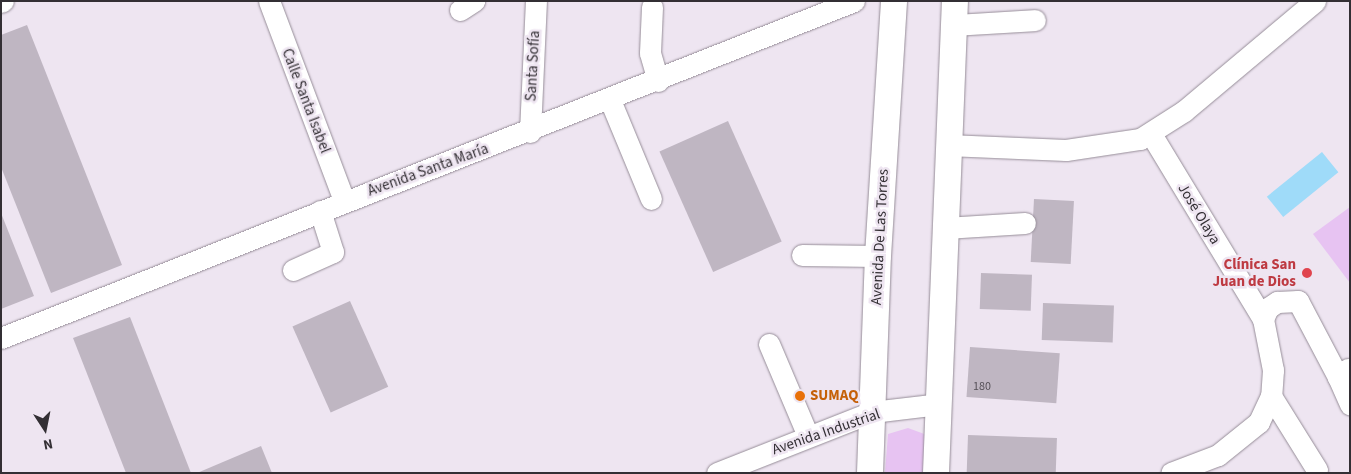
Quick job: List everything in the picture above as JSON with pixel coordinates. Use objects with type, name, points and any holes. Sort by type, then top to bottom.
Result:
[{"type":"main road","name":"Avenida De Las Torres","points":[[870,473],[878,256],[894,1]]},
{"type":"main road","points":[[936,473],[947,145],[955,13]]},
{"type":"street","name":"Calle Santa Isabel","points":[[269,1],[344,201]]},
{"type":"street","name":"Santa Sofía","points":[[530,132],[536,1]]},
{"type":"street","name":"Avenida Santa María","points":[[1,338],[344,201],[530,132],[854,1]]},
{"type":"street","points":[[947,145],[1066,150],[1109,145],[1151,134],[1184,111],[1315,1]]},
{"type":"street","points":[[652,8],[650,53],[658,81]]},
{"type":"street","points":[[955,13],[1035,20]]},
{"type":"street","points":[[610,100],[651,199]]},
{"type":"street","name":"José Olaya","points":[[1151,134],[1263,319],[1272,370],[1271,396],[1259,422],[1237,442],[1218,455],[1171,473]]},
{"type":"street","points":[[293,270],[333,252],[320,211]]},
{"type":"street","points":[[945,228],[1025,223]]},
{"type":"street","points":[[802,255],[878,256]]},
{"type":"street","points":[[1263,319],[1268,308],[1277,302],[1298,301],[1344,372],[1350,404]]},
{"type":"street","points":[[769,344],[808,436]]},
{"type":"street","points":[[1271,396],[1317,470]]},
{"type":"street","name":"Avenida Industrial","points":[[717,473],[872,412],[939,404]]},
{"type":"shaded area","points":[[1350,207],[1350,283],[1313,234]]},
{"type":"shaded area","points":[[908,428],[927,435],[929,473],[885,473],[888,434]]},
{"type":"water","points":[[1322,152],[1338,172],[1283,217],[1267,197]]},
{"type":"building","points":[[27,25],[122,265],[51,293],[1,167],[1,35]]},
{"type":"building","points":[[728,121],[782,242],[713,272],[659,152]]},
{"type":"building","points":[[1034,199],[1074,201],[1071,264],[1031,262]]},
{"type":"building","points":[[1,213],[34,296],[1,309]]},
{"type":"building","points":[[981,273],[1032,275],[1031,311],[980,309]]},
{"type":"building","points":[[350,301],[388,387],[331,412],[292,327]]},
{"type":"building","points":[[1043,303],[1114,305],[1113,342],[1042,340]]},
{"type":"building","points":[[130,317],[191,473],[126,473],[73,338]]},
{"type":"building","points":[[970,347],[1060,353],[1056,403],[967,397]]},
{"type":"building","points":[[968,435],[1057,438],[1056,473],[967,473]]},
{"type":"building","points":[[261,446],[272,473],[197,473]]},
{"type":"place","name":"Clínica San Juan de Dios","points":[[1307,273]]},
{"type":"place","name":"SUMAQ","points":[[800,396]]}]
